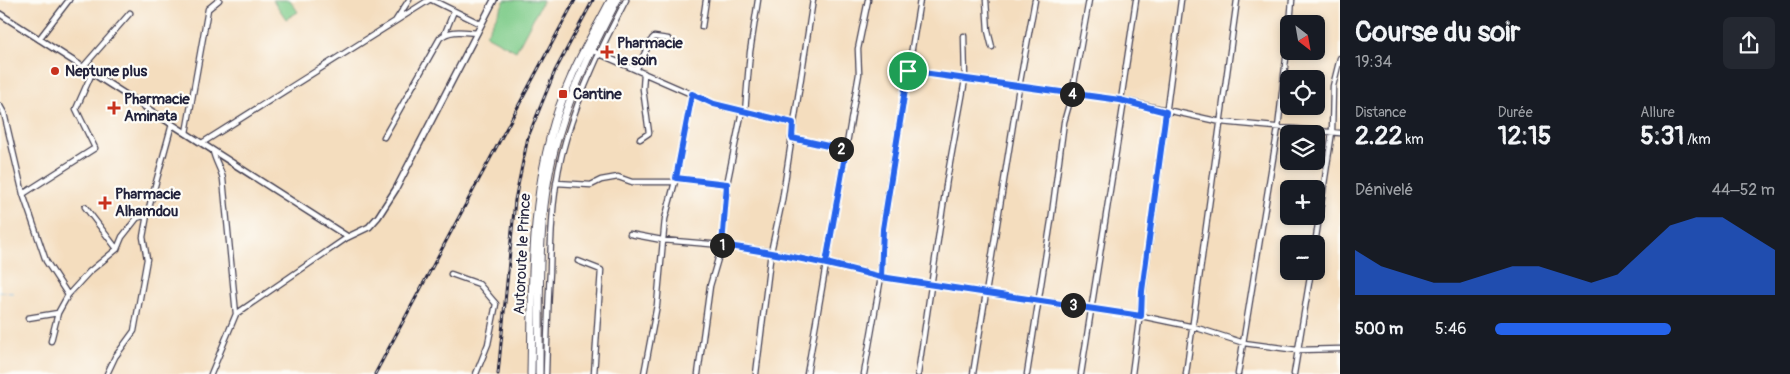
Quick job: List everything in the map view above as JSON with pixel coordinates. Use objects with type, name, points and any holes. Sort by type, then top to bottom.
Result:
[{"type":"main road","name":"Autoroute le Prince","points":[[531,374],[534,243],[538,196],[551,135],[570,78],[611,0]]},
{"type":"main road","name":"Autoroute le Prince","points":[[539,374],[541,244],[545,197],[557,137],[577,81],[595,52],[617,0]]},
{"type":"street","points":[[39,39],[69,0]]},
{"type":"street","points":[[186,132],[208,9],[219,0]]},
{"type":"street","points":[[394,22],[409,0]]},
{"type":"street","points":[[202,143],[430,0],[481,24]]},
{"type":"street","points":[[236,314],[348,237],[369,227],[378,217],[396,189],[494,0]]},
{"type":"street","points":[[546,374],[551,231],[556,183],[565,141],[595,52],[626,0]]},
{"type":"street","points":[[702,27],[706,0]]},
{"type":"street","points":[[698,374],[710,286],[722,245],[727,184],[743,111],[758,0]]},
{"type":"street","points":[[756,374],[771,252],[782,201],[813,0]]},
{"type":"street","points":[[807,374],[859,74],[858,49],[868,0]]},
{"type":"street","points":[[864,374],[881,277],[883,229],[920,0]]},
{"type":"street","points":[[986,0],[988,31],[992,46]]},
{"type":"street","points":[[973,374],[1034,0]]},
{"type":"street","points":[[1027,374],[1051,221],[1064,122],[1072,94],[1089,0]]},
{"type":"street","points":[[1081,374],[1136,0]]},
{"type":"street","points":[[1132,374],[1181,0]]},
{"type":"street","points":[[1186,374],[1194,327],[1237,0]]},
{"type":"street","points":[[1291,15],[1292,0]]},
{"type":"street","points":[[384,137],[440,38],[445,33],[454,11]]},
{"type":"street","points":[[82,67],[130,13]]},
{"type":"street","points":[[0,14],[348,237]]},
{"type":"street","points":[[445,33],[477,33]]},
{"type":"street","points":[[918,374],[933,284],[947,179],[965,80],[964,36]]},
{"type":"street","points":[[636,70],[652,39],[668,38]]},
{"type":"street","points":[[595,52],[714,104],[793,123]]},
{"type":"street","points":[[1316,235],[1332,132],[1333,86],[1340,58]]},
{"type":"street","points":[[1238,374],[1278,128],[1286,60]]},
{"type":"street","points":[[908,71],[1122,101],[1166,112],[1221,122],[1340,132]]},
{"type":"street","points":[[24,194],[95,148],[76,109],[92,73]]},
{"type":"street","points":[[640,139],[649,133],[643,89],[644,73]]},
{"type":"street","points":[[644,374],[657,305],[665,219],[676,180],[692,94]]},
{"type":"street","points":[[0,106],[4,113],[24,194],[46,261],[68,295]]},
{"type":"street","points":[[106,374],[115,357],[134,332],[147,259],[143,236],[172,124]]},
{"type":"street","points":[[792,138],[846,150]]},
{"type":"street","points":[[211,374],[236,314],[223,178],[222,172],[215,161],[213,151]]},
{"type":"street","points":[[556,183],[591,186],[601,180],[618,176],[632,182],[676,180],[727,184]]},
{"type":"street","points":[[84,207],[117,249]]},
{"type":"street","points":[[50,341],[58,312],[68,295],[89,272],[117,249],[122,237],[137,218],[147,215]]},
{"type":"street","points":[[630,234],[662,240],[722,245],[771,252],[881,277],[1141,316],[1194,327],[1244,343],[1297,350],[1340,348]]},
{"type":"street","points":[[578,261],[601,270],[594,374]]},
{"type":"street","points":[[451,274],[479,284],[496,304],[488,344],[476,374]]},
{"type":"street","points":[[1294,374],[1310,280]]},
{"type":"street","points":[[28,318],[58,312]]},
{"type":"green space","points":[[273,0],[290,0],[298,12],[286,19]]},
{"type":"green space","points":[[505,0],[543,0],[516,51],[486,35]]},
{"type":"waterway","points":[[0,292],[13,293]]},
{"type":"railway","points":[[375,374],[575,0]]},
{"type":"railway","points":[[498,374],[515,200],[528,137],[555,71],[593,0]]},
{"type":"place","name":"Pharmacie le soin","points":[[607,52]]},
{"type":"place","name":"Neptune plus","points":[[55,71]]},
{"type":"place","name":"Cantine","points":[[563,94]]},
{"type":"place","name":"Pharmacie Aminata","points":[[114,108]]},
{"type":"place","name":"Pharmacie Alhamdou","points":[[105,203]]},
{"type":"route","points":[[908,71],[883,229],[881,277],[826,263],[722,245],[727,184],[676,178],[692,94],[714,104],[793,123],[792,138],[846,150],[826,263],[881,277],[1141,316],[1142,291],[1166,112],[1120,100],[908,71]]}]
